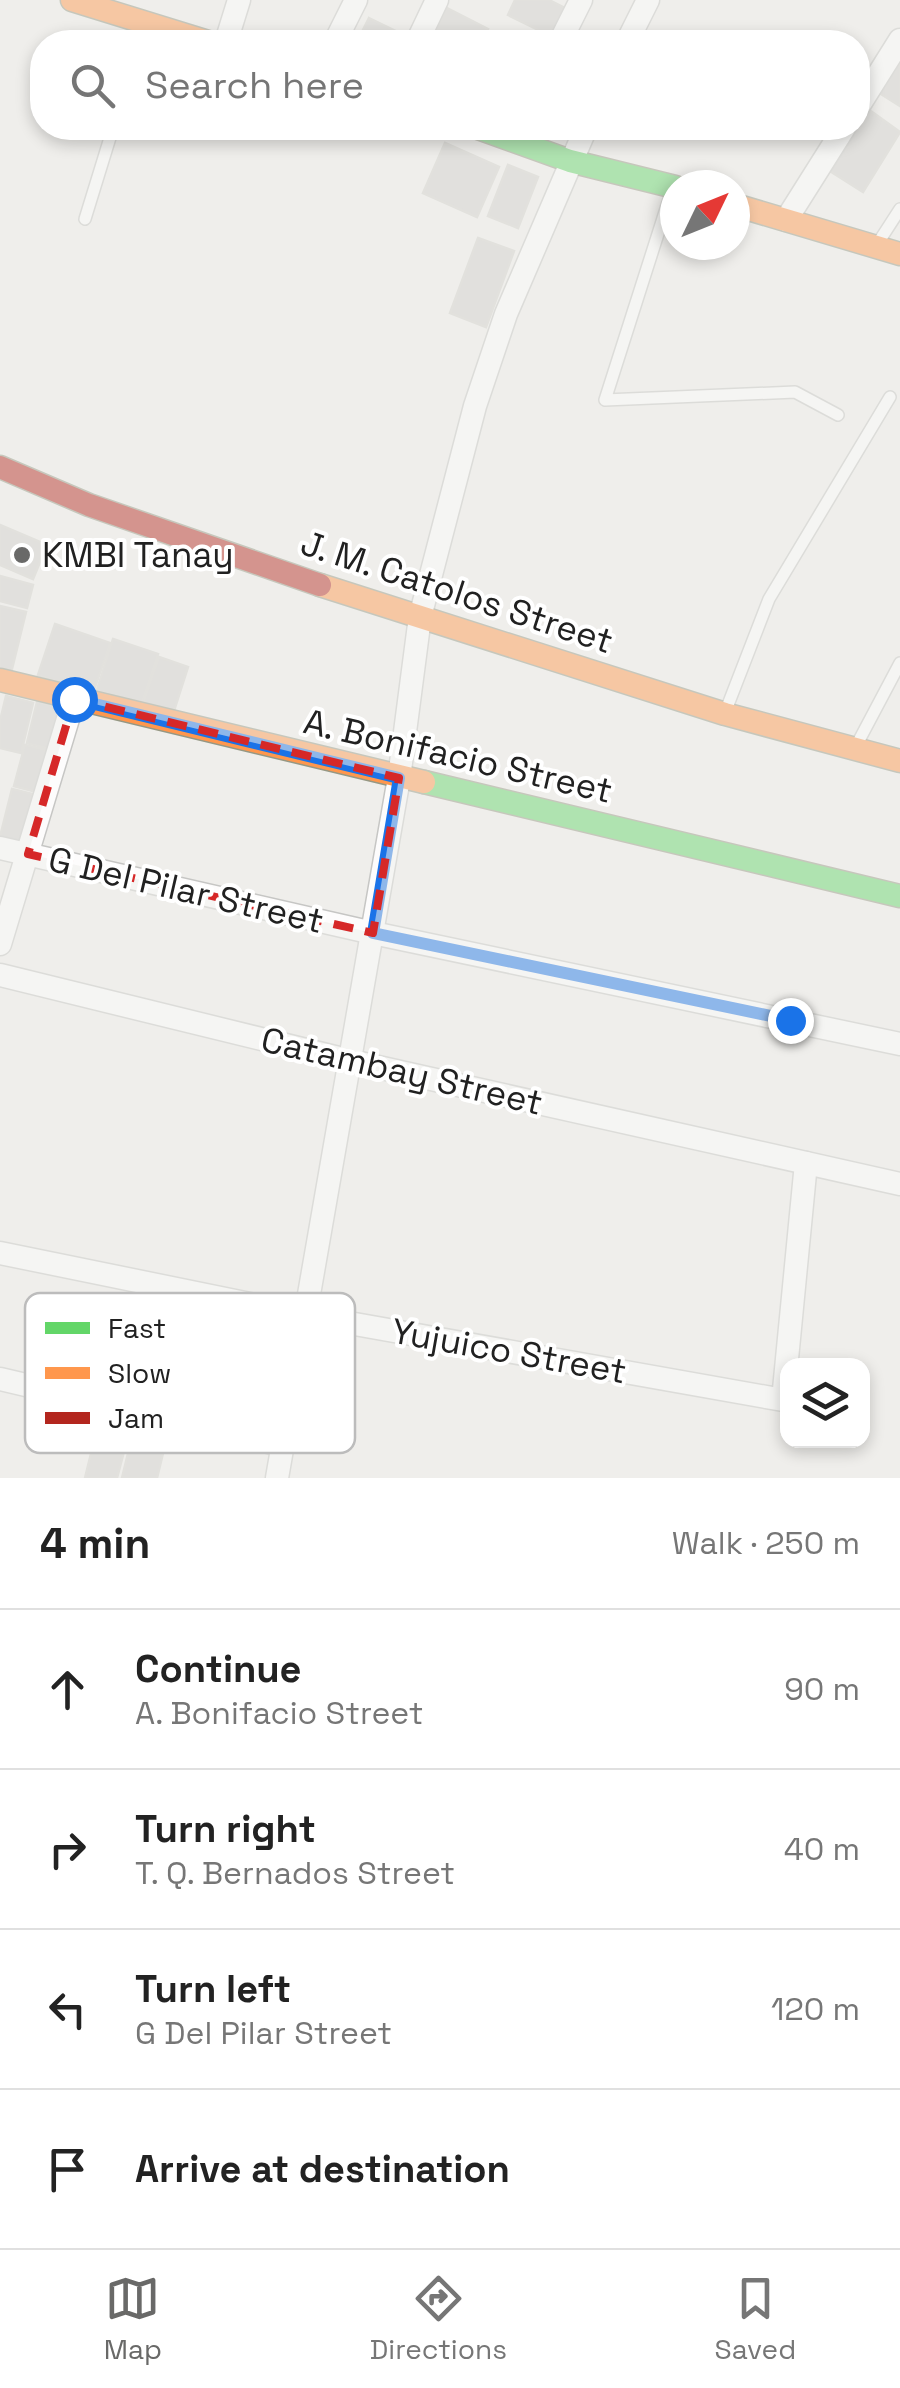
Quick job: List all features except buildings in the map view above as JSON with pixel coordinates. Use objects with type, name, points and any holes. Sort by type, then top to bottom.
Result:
[{"type":"street","points":[[72,0],[152,30]]},
{"type":"street","points":[[230,30],[239,0]]},
{"type":"street","points":[[341,30],[356,0]]},
{"type":"street","points":[[422,30],[438,0]]},
{"type":"street","points":[[566,30],[581,0]]},
{"type":"street","points":[[634,30],[648,0]]},
{"type":"street","points":[[870,88],[900,40]]},
{"type":"street","points":[[530,140],[570,160],[660,183]]},
{"type":"street","points":[[308,1293],[399,778],[420,617],[475,406],[506,314],[580,140]]},
{"type":"street","points":[[786,220],[836,140]]},
{"type":"street","points":[[750,209],[900,254]]},
{"type":"street","name":"J. M. Catolos Street","points":[[0,466],[89,505],[250,563],[725,714],[900,761]]},
{"type":"street","name":"A. Bonifacio Street","points":[[0,680],[900,896]]},
{"type":"street","points":[[0,944],[74,699]]},
{"type":"street","name":"G Del Pilar Street","points":[[0,848],[373,933],[900,1044]]},
{"type":"street","name":"Catambay Street","points":[[0,975],[351,1061],[900,1184]]},
{"type":"street","name":"Yujuico Street","points":[[355,1324],[782,1400],[806,1163]]},
{"type":"street","name":"Yujuico Street","points":[[0,1252],[198,1293]]},
{"type":"street","points":[[0,1379],[25,1385]]},
{"type":"street","points":[[277,1478],[280,1453]]},
{"type":"lane","points":[[85,219],[109,140]]},
{"type":"lane","points":[[876,247],[900,208]]},
{"type":"lane","points":[[660,230],[605,400],[795,392],[838,416]]},
{"type":"lane","points":[[725,714],[769,599],[890,398]]},
{"type":"lane","points":[[855,748],[900,663]]},
{"type":"highlighted area","points":[[74,699],[399,778],[373,933],[28,854]]},
{"type":"traffic: fast","points":[[511,140],[570,161],[660,183]]},
{"type":"traffic: fast","points":[[424,782],[900,896]]},
{"type":"traffic: slow","points":[[72,0],[169,30]]},
{"type":"traffic: slow","points":[[750,209],[900,254]]},
{"type":"traffic: slow","points":[[320,585],[725,714],[900,761]]},
{"type":"traffic: slow","points":[[0,680],[424,782]]},
{"type":"traffic: jam","points":[[0,467],[89,505],[320,585]]},
{"type":"place","name":"KMBI Tanay","points":[[22,555]]},
{"type":"route","points":[[74,699],[399,778],[373,933],[790,1020]]}]
